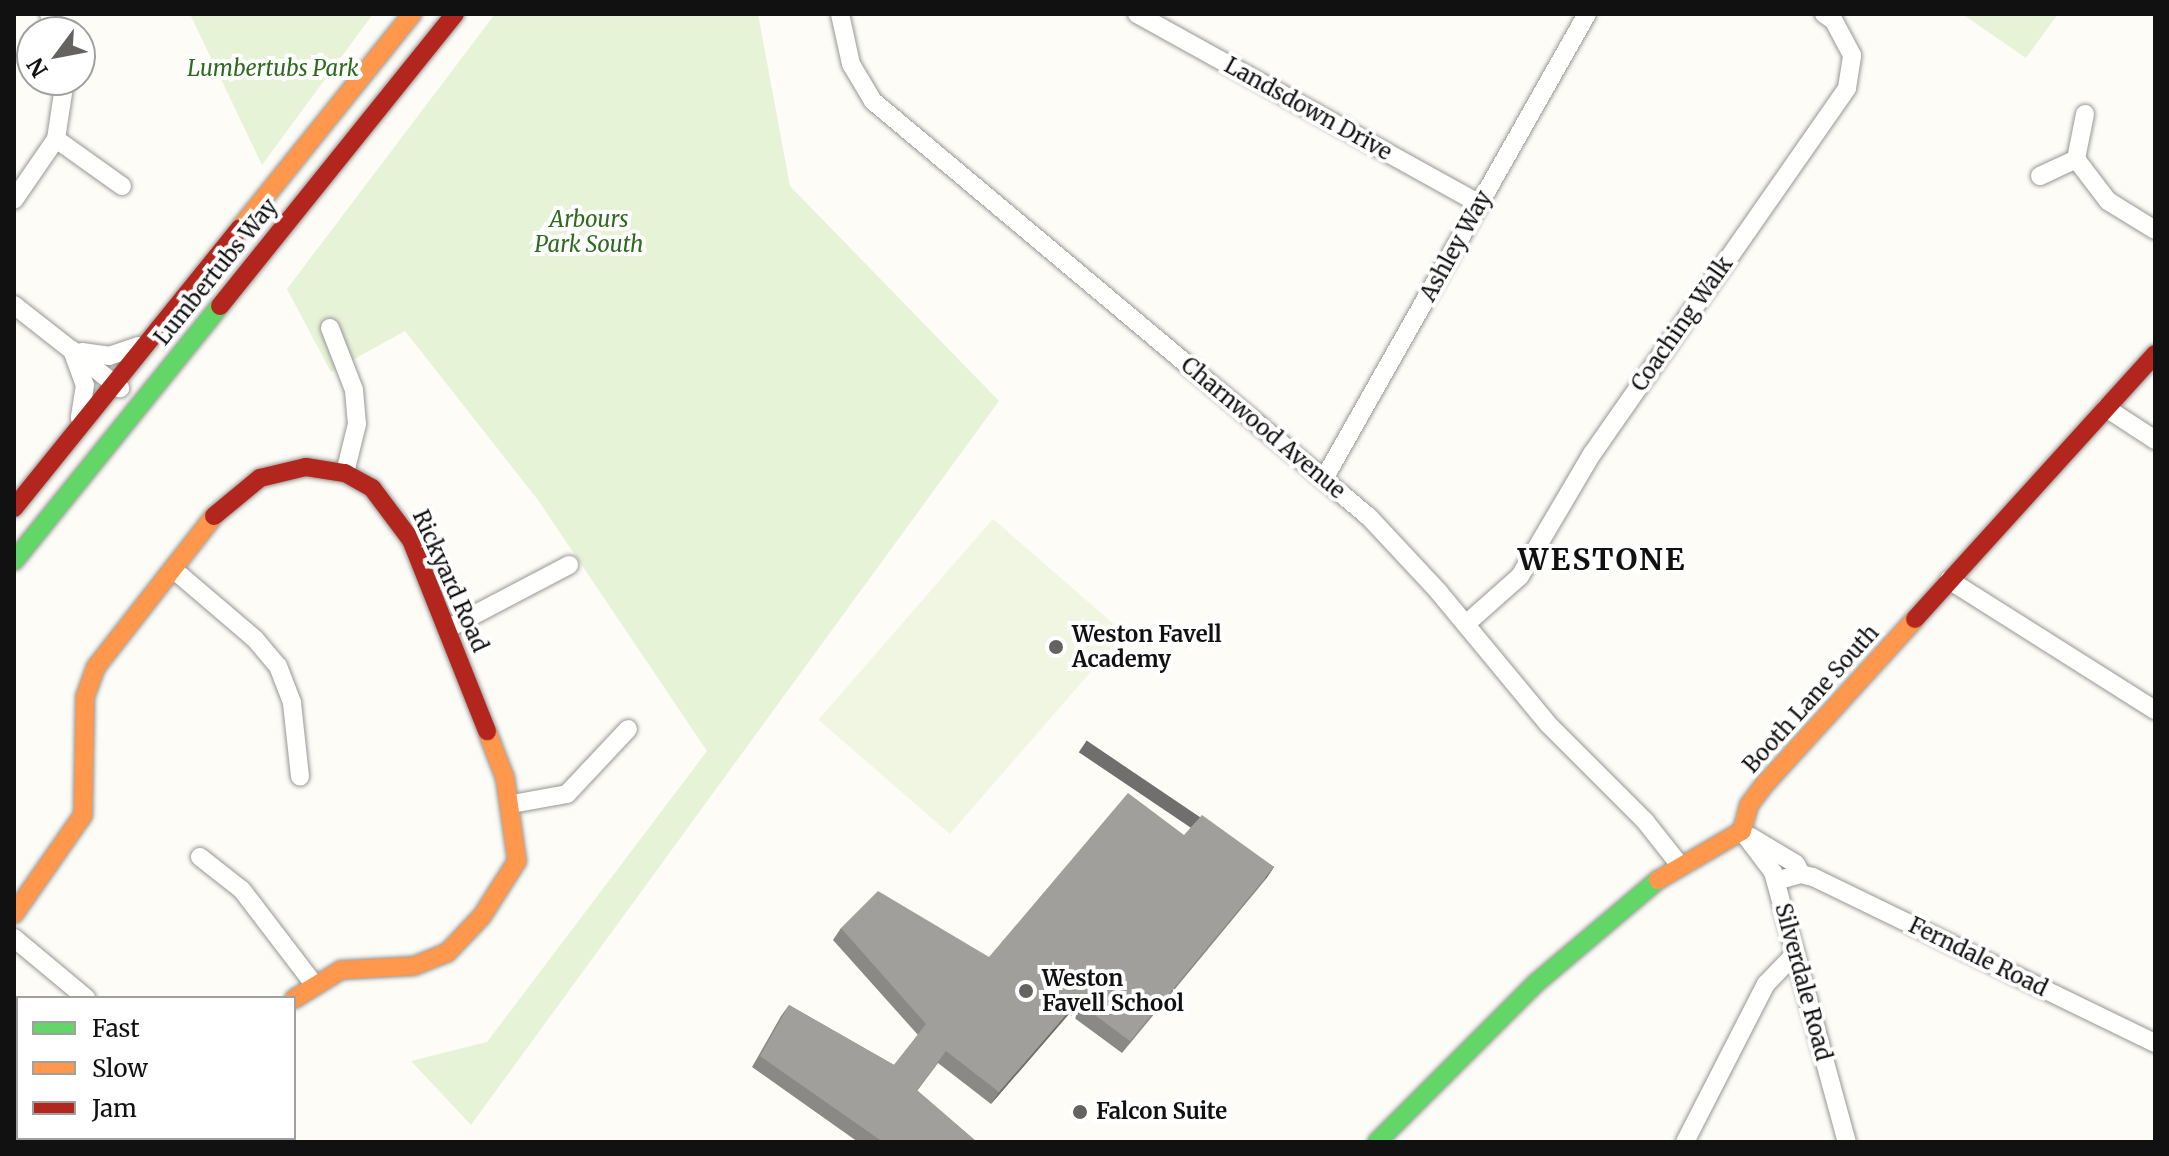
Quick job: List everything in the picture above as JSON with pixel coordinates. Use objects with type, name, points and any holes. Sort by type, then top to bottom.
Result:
[{"type":"main road","name":"Lumbertubs Way","points":[[14,508],[412,14]]},
{"type":"main road","name":"Lumbertubs Way","points":[[14,561],[455,14]]},
{"type":"main road","name":"Booth Lane South","points":[[1742,831],[1749,805],[1765,784],[2155,354]]},
{"type":"main road","name":"Rickyard Road","points":[[14,914],[83,815],[82,723],[96,667],[225,503],[260,478],[306,467],[345,473],[372,488],[393,510],[447,629],[512,804],[517,861],[482,916],[447,953],[414,966],[341,970],[313,983],[296,997]]},
{"type":"main road","points":[[1377,1142],[1536,983],[1679,864],[1742,831]]},
{"type":"street","name":"Charnwood Avenue","points":[[840,14],[857,78],[888,116],[1325,477],[1396,545],[1549,725],[1645,821],[1679,864]]},
{"type":"street","name":"Landsdown Drive","points":[[1137,14],[1480,204]]},
{"type":"street","name":"Ashley Way","points":[[1325,477],[1587,14]]},
{"type":"street","name":"Coaching Walk","points":[[1466,624],[1520,576],[1592,454],[1847,88],[1852,55],[1833,20],[1824,14]]},
{"type":"street","points":[[17,192],[56,139],[63,96]]},
{"type":"street","points":[[2085,114],[2076,159],[2108,201],[2155,230]]},
{"type":"street","points":[[56,139],[122,186]]},
{"type":"street","points":[[2040,176],[2076,159]]},
{"type":"street","points":[[14,305],[116,381],[129,402],[130,416]]},
{"type":"street","points":[[330,328],[355,401],[357,424],[345,473]]},
{"type":"street","points":[[72,348],[109,356],[148,341]]},
{"type":"street","points":[[72,348],[85,385],[78,428]]},
{"type":"street","points":[[2106,408],[2155,440]]},
{"type":"street","points":[[447,629],[569,565]]},
{"type":"street","points":[[173,569],[255,639],[278,666],[292,703],[300,777]]},
{"type":"street","points":[[1949,580],[2155,710]]},
{"type":"street","points":[[512,804],[567,794],[628,729]]},
{"type":"street","name":"Ferndale Road","points":[[1742,831],[1796,864],[1801,874],[2155,1043]]},
{"type":"street","name":"Silverdale Road","points":[[1742,831],[1776,881],[1847,1142]]},
{"type":"street","points":[[200,857],[268,919],[313,983]]},
{"type":"street","points":[[1776,881],[1801,874]]},
{"type":"street","points":[[14,938],[84,996]]},
{"type":"street","points":[[1685,1142],[1766,984],[1795,954]]},
{"type":"green space","name":"Lumbertubs Park","points":[[190,14],[373,14],[262,165]]},
{"type":"green space","name":"Arbours Park South","points":[[495,14],[758,14],[790,186],[999,401],[471,1125],[411,1061],[487,1042],[707,751],[538,500],[405,331],[331,372],[287,289]]},
{"type":"green space","points":[[1962,14],[2058,14],[2026,58]]},
{"type":"green space","points":[[993,519],[1124,633],[950,834],[818,720]]},
{"type":"building","name":"Weston Favell School","points":[[1128,793],[1184,835],[1202,815],[1274,867],[1130,1041],[1077,1002],[999,1092],[946,1051],[917,1090],[977,1142],[883,1142],[760,1056],[789,1005],[894,1065],[926,1024],[841,928],[878,891],[989,957]]},
{"type":"traffic: fast","points":[[14,561],[220,306]]},
{"type":"traffic: fast","points":[[1377,1142],[1536,983],[1658,880]]},
{"type":"traffic: slow","points":[[240,228],[412,14]]},
{"type":"traffic: slow","points":[[14,914],[83,815],[85,697],[96,667],[214,516]]},
{"type":"traffic: slow","points":[[1658,880],[1742,831],[1749,805],[1765,784],[1915,619]]},
{"type":"traffic: slow","points":[[296,998],[341,970],[414,966],[447,953],[482,916],[517,861],[505,778],[487,731]]},
{"type":"traffic: jam","points":[[220,306],[455,14]]},
{"type":"traffic: jam","points":[[14,508],[240,228]]},
{"type":"traffic: jam","points":[[1915,619],[2155,354]]},
{"type":"traffic: jam","points":[[214,516],[260,478],[306,467],[345,473],[372,488],[411,540],[487,731]]},
{"type":"place","name":"Weston Favell Academy","points":[[1056,647]]},
{"type":"place","name":"Weston Favell School","points":[[1026,991]]},
{"type":"place","name":"Falcon Suite","points":[[1080,1112]]},
{"type":"district","name":"WESTONE","points":[[1602,559]]}]
